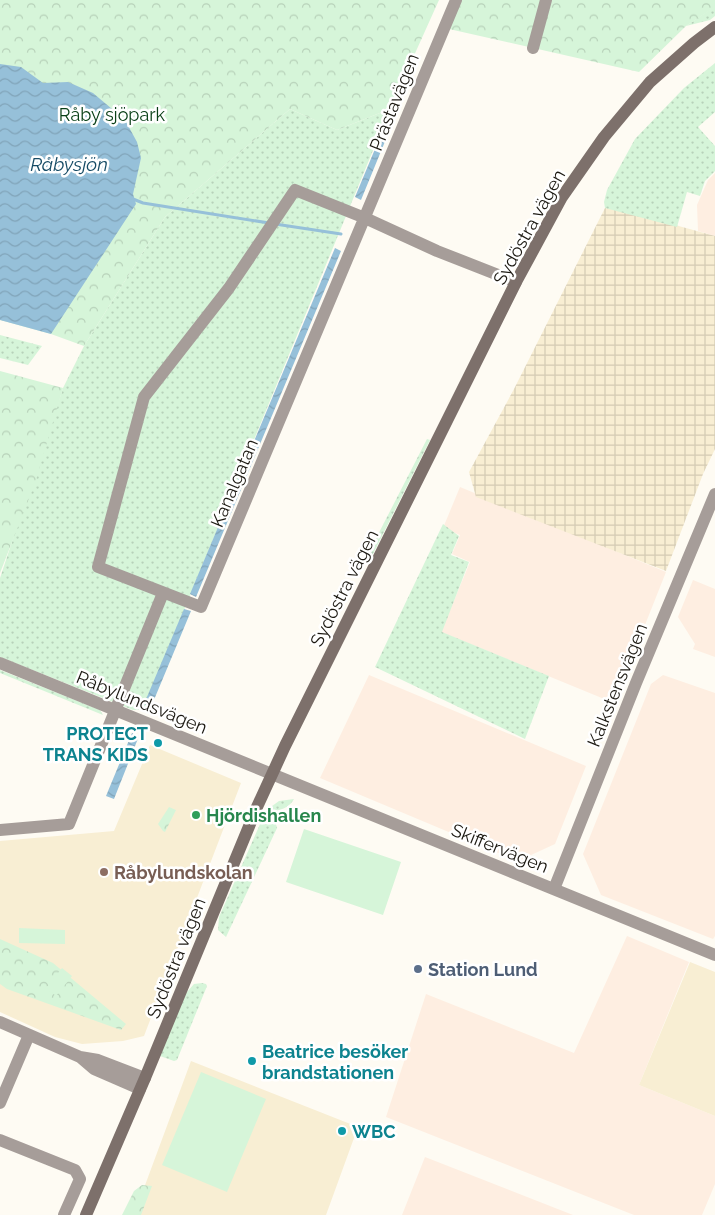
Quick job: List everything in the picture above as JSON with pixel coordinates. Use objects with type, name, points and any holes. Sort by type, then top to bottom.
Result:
[{"type":"main road","name":"Sydöstra vägen","points":[[86,1215],[271,774],[309,694],[426,465],[516,282],[562,197],[604,137],[650,82],[715,27]]},
{"type":"street","name":"Prästavägen","points":[[365,218],[456,0]]},
{"type":"street","points":[[533,48],[546,0]]},
{"type":"street","name":"Kanalgatan","points":[[295,190],[365,218],[201,607],[98,567],[144,397],[229,288],[295,190]]},
{"type":"street","points":[[365,218],[436,251],[516,282]]},
{"type":"street","name":"Kalkstensvägen","points":[[554,889],[636,683],[715,494]]},
{"type":"street","points":[[0,830],[69,824],[116,710],[168,595]]},
{"type":"street","name":"Råbylundsvägen","points":[[0,663],[271,774]]},
{"type":"street","name":"Skiffervägen","points":[[271,774],[715,954]]},
{"type":"street","points":[[0,1022],[80,1058],[94,1069],[142,1084]]},
{"type":"street","points":[[0,1103],[29,1035]]},
{"type":"street","points":[[0,1140],[75,1170],[80,1179],[64,1215]]},
{"type":"shaded area","points":[[715,173],[715,236],[698,231],[697,205],[708,180]]},
{"type":"shaded area","points":[[606,206],[715,236],[715,449],[703,474],[666,571],[476,497],[469,472],[514,389]]},
{"type":"shaded area","points":[[460,487],[666,572],[614,703],[441,632],[470,562],[452,554],[460,535],[443,528]]},
{"type":"shaded area","points":[[693,580],[715,589],[715,657],[693,649],[695,644],[678,617]]},
{"type":"shaded area","points":[[369,675],[586,766],[555,844],[518,861],[320,778]]},
{"type":"shaded area","points":[[663,675],[715,693],[715,936],[713,939],[601,895],[583,854],[651,684]]},
{"type":"shaded area","name":"Råbylundskolan","points":[[150,745],[241,783],[144,1036],[123,1041],[82,1044],[55,1037],[0,1012],[0,841],[114,831]]},
{"type":"shaded area","points":[[627,936],[689,962],[639,1085],[715,1116],[715,1184],[702,1215],[634,1215],[386,1117],[426,994],[574,1053]]},
{"type":"shaded area","points":[[690,962],[715,972],[715,1116],[639,1085]]},
{"type":"shaded area","points":[[191,1061],[358,1127],[326,1215],[134,1215]]},
{"type":"shaded area","points":[[425,1157],[573,1215],[402,1215]]},
{"type":"green space","name":"Råby sjöpark","points":[[0,0],[439,0],[390,109],[337,130],[290,109],[165,217],[84,346],[51,334],[0,320]]},
{"type":"green space","points":[[461,0],[715,0],[715,7],[686,26],[639,72],[449,29]]},
{"type":"green space","points":[[715,5],[715,16],[710,20],[686,26],[714,7]]},
{"type":"green space","points":[[715,63],[715,112],[698,127],[715,146],[715,171],[705,181],[700,196],[687,192],[677,227],[605,208],[604,202],[607,190],[635,139],[684,88]]},
{"type":"green space","points":[[290,109],[337,130],[390,109],[159,671],[148,710],[133,710],[0,657],[0,578],[63,388],[84,346],[165,217]]},
{"type":"green space","points":[[0,335],[42,346],[28,365],[0,358]]},
{"type":"green space","points":[[0,371],[63,388],[35,483],[0,573]]},
{"type":"green space","points":[[427,439],[430,440],[371,558],[367,556]]},
{"type":"green space","points":[[443,524],[459,536],[451,555],[469,562],[442,632],[549,676],[525,739],[375,667]]},
{"type":"green space","points":[[0,670],[100,710],[103,715],[0,673]]},
{"type":"green space","points":[[294,799],[283,809],[268,809],[279,801]]},
{"type":"green space","points":[[169,807],[176,810],[165,832],[158,824]]},
{"type":"green space","points":[[264,815],[275,820],[277,828],[226,937],[218,930],[219,917]]},
{"type":"green space","points":[[304,829],[401,862],[383,915],[286,882]]},
{"type":"green space","points":[[19,928],[65,930],[65,944],[19,943]]},
{"type":"green space","points":[[0,939],[53,963],[126,1024],[121,1030],[7,989],[0,984]]},
{"type":"green space","points":[[62,968],[72,976],[56,996],[46,988]]},
{"type":"green space","points":[[202,983],[207,986],[177,1060],[174,1061],[160,1056],[186,993],[194,984]]},
{"type":"green space","points":[[201,1072],[266,1099],[227,1192],[162,1165]]},
{"type":"green space","points":[[142,1185],[152,1186],[141,1215],[122,1215],[134,1191]]},
{"type":"water","name":"Råbysjön","points":[[0,64],[21,67],[43,83],[68,82],[93,93],[125,120],[137,142],[141,158],[133,194],[136,204],[51,334],[0,320]]},
{"type":"water","points":[[380,137],[386,139],[361,200],[355,197]]},
{"type":"water","points":[[335,248],[341,251],[196,597],[190,594]]},
{"type":"water","points":[[184,609],[191,611],[151,707],[144,704]]},
{"type":"water","points":[[132,733],[139,736],[114,799],[106,796]]},
{"type":"waterway","points":[[133,199],[143,203],[269,223]]},
{"type":"waterway","points":[[275,224],[341,234]]},
{"type":"place","name":"PROTECT TRANS KIDS","points":[[158,743]]},
{"type":"place","name":"Hjördishallen","points":[[196,815]]},
{"type":"place","name":"Råbylundskolan","points":[[104,872]]},
{"type":"place","name":"Station Lund","points":[[418,969]]},
{"type":"place","name":"Beatrice besöker brandstationen","points":[[252,1061]]},
{"type":"place","name":"WBC","points":[[342,1131]]}]
